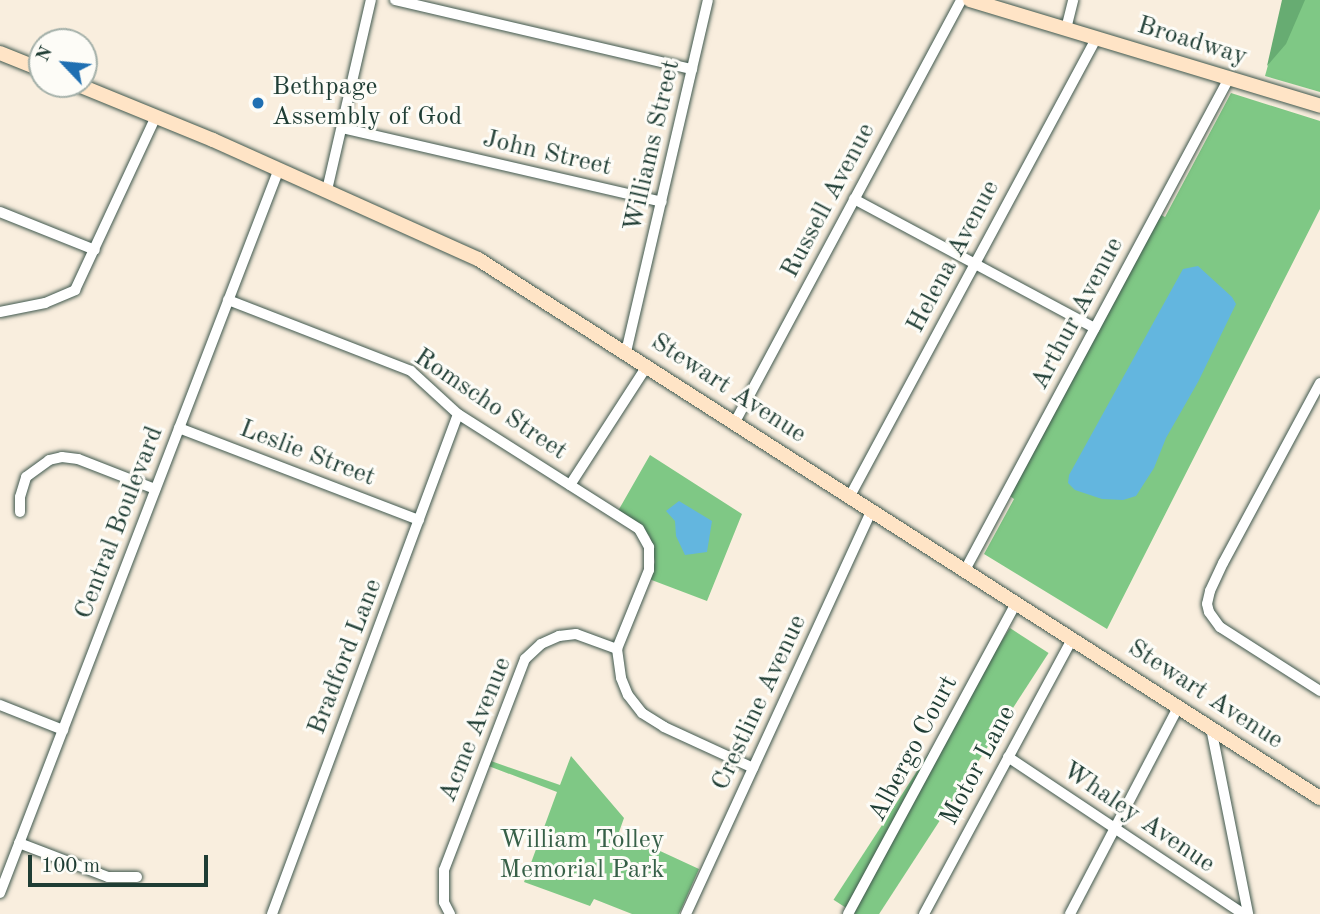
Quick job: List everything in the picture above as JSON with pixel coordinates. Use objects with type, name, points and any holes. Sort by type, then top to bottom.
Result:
[{"type":"main road","name":"Broadway","points":[[970,0],[1320,106]]},
{"type":"main road","points":[[0,53],[28,64]]},
{"type":"main road","name":"Stewart Avenue","points":[[98,93],[279,169],[478,259],[1320,798]]},
{"type":"street","points":[[327,190],[371,0]]},
{"type":"street","points":[[395,0],[692,69]]},
{"type":"street","name":"Williams Street","points":[[626,352],[708,0]]},
{"type":"street","name":"Russell Avenue","points":[[735,422],[961,0]]},
{"type":"street","points":[[1066,29],[1073,0]]},
{"type":"street","name":"Helena Avenue","points":[[850,496],[1096,39]]},
{"type":"street","name":"Arthur Avenue","points":[[965,570],[1229,78]]},
{"type":"street","points":[[0,312],[66,296],[81,280],[156,116]]},
{"type":"street","name":"John Street","points":[[342,128],[662,202]]},
{"type":"street","name":"Central Boulevard","points":[[0,893],[279,169]]},
{"type":"street","points":[[855,199],[1095,328]]},
{"type":"street","points":[[0,212],[94,250]]},
{"type":"street","name":"Romscho Street","points":[[228,300],[411,371],[458,414],[639,529],[649,547],[649,570],[617,649]]},
{"type":"street","points":[[570,485],[647,366]]},
{"type":"street","points":[[1320,383],[1223,563],[1210,591],[1208,608],[1220,627],[1320,691]]},
{"type":"street","name":"Bradford Lane","points":[[272,914],[458,414]]},
{"type":"street","name":"Leslie Street","points":[[179,428],[419,520]]},
{"type":"street","points":[[20,512],[20,496],[26,477],[49,460],[62,457],[78,459],[155,489]]},
{"type":"street","name":"Crestline Avenue","points":[[686,914],[872,510]]},
{"type":"street","name":"Albergo Court","points":[[848,914],[1016,603]]},
{"type":"street","name":"Acme Avenue","points":[[450,914],[444,902],[444,870],[525,659],[541,644],[559,636],[576,634],[617,649]]},
{"type":"street","name":"Motor Lane","points":[[924,914],[1072,639]]},
{"type":"street","points":[[617,649],[621,678],[628,695],[642,713],[664,727],[753,768]]},
{"type":"street","points":[[0,705],[62,730]]},
{"type":"street","points":[[1070,914],[1178,707]]},
{"type":"street","points":[[1211,728],[1246,914]]},
{"type":"street","name":"Whaley Avenue","points":[[1008,757],[1246,914]]},
{"type":"street","points":[[19,843],[100,874],[122,878],[137,877]]},
{"type":"green space","points":[[1282,0],[1305,0],[1286,44],[1267,66]]},
{"type":"green space","points":[[1286,0],[1320,0],[1320,92],[1265,76]]},
{"type":"green space","points":[[1231,93],[1320,121],[1320,209],[1107,629],[984,554],[1014,499],[1010,496],[1159,214],[1165,217]]},
{"type":"green space","points":[[650,455],[742,514],[707,601],[649,579],[655,562],[650,537],[641,525],[618,511]]},
{"type":"green space","points":[[1010,628],[1049,653],[879,914],[856,914],[834,900]]},
{"type":"green space","name":"William Tolley Memorial Park","points":[[571,756],[624,818],[619,832],[699,869],[679,914],[632,914],[594,899],[590,906],[524,882],[557,792],[486,765],[488,760],[560,785]]},
{"type":"water","points":[[1198,266],[1232,297],[1236,304],[1198,382],[1166,438],[1154,468],[1136,496],[1123,500],[1102,499],[1075,490],[1068,483],[1069,475],[1183,269]]},
{"type":"water","points":[[679,501],[712,521],[707,552],[685,555],[676,536],[675,521],[666,511]]},
{"type":"place","name":"Bethpage Assembly of God","points":[[258,103]]}]
